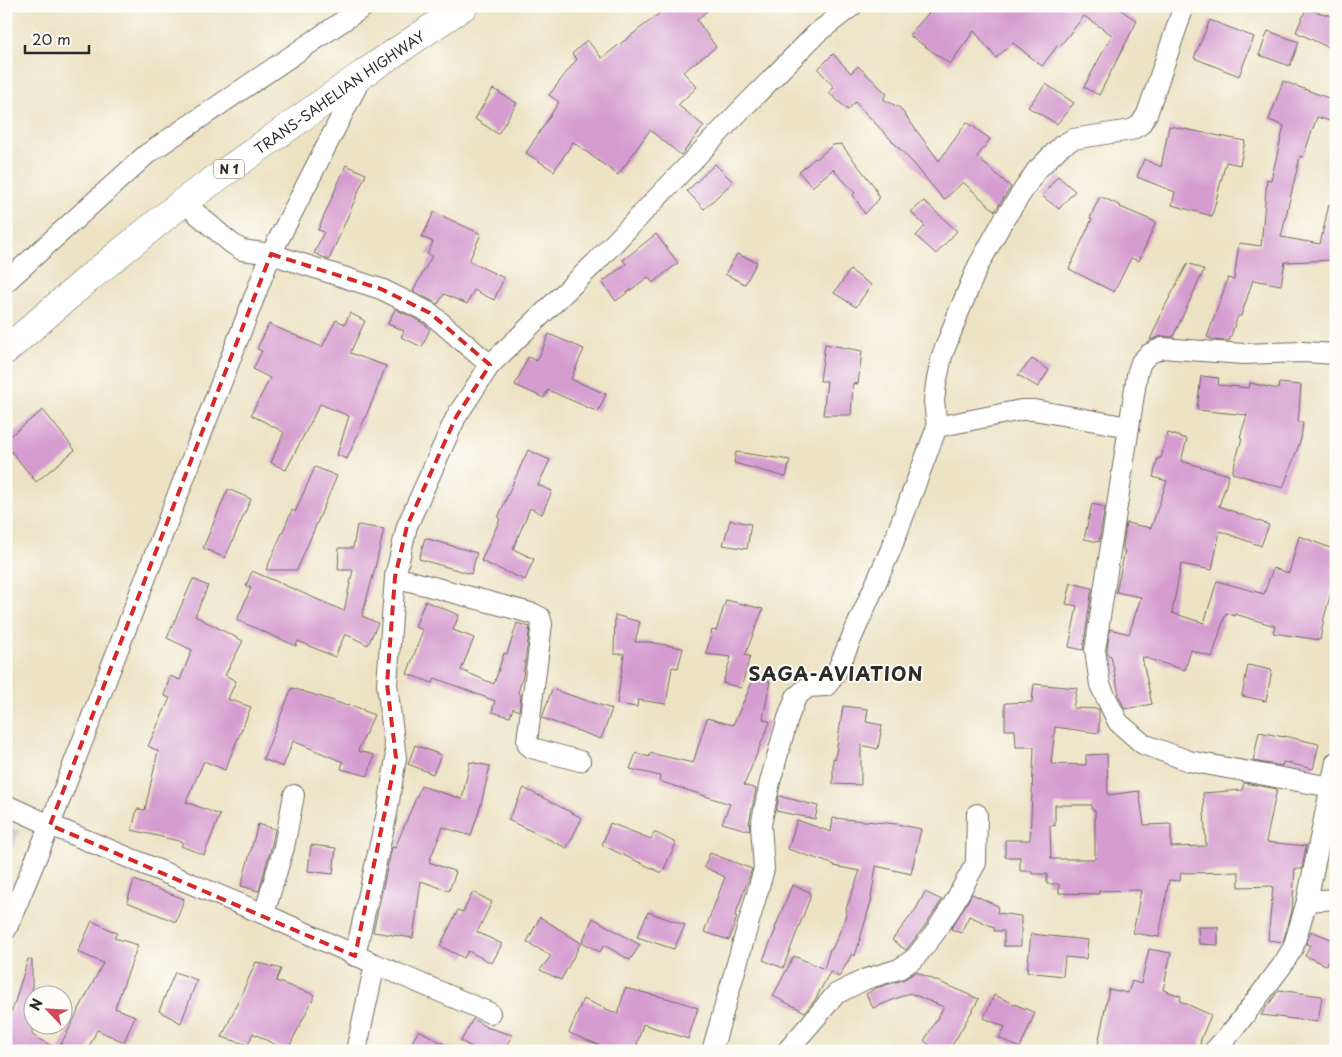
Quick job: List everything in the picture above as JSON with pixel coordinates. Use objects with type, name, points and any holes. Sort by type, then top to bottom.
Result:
[{"type":"highway","name":"TRANS-SAHELIAN HIGHWAY","points":[[6,350],[88,279],[183,202],[362,74],[464,6]]},
{"type":"street","points":[[6,282],[147,154],[365,6]]},
{"type":"street","points":[[355,956],[387,814],[396,758],[388,684],[395,577],[407,526],[456,417],[490,365],[595,263],[817,33],[852,6]]},
{"type":"street","points":[[712,1051],[764,870],[761,825],[770,782],[788,718],[796,697],[808,688],[826,686],[836,673],[891,549],[937,427],[934,401],[942,356],[978,266],[1003,222],[1036,171],[1062,146],[1073,139],[1131,130],[1140,125],[1148,114],[1184,6]]},
{"type":"street","points":[[6,930],[50,825],[271,254],[362,74]]},
{"type":"street","points":[[183,202],[242,250],[271,254],[381,289],[430,314],[490,365]]},
{"type":"street","points":[[1331,787],[1190,761],[1143,744],[1118,722],[1100,685],[1095,650],[1137,375],[1142,362],[1149,354],[1162,348],[1243,354],[1303,352],[1336,354]]},
{"type":"street","points":[[937,427],[1021,410],[1034,410],[1129,427]]},
{"type":"street","points":[[395,577],[540,617],[542,624],[528,745],[532,748],[580,761]]},
{"type":"street","points":[[1214,1051],[1234,1029],[1293,948],[1307,901],[1336,762]]},
{"type":"street","points":[[264,914],[284,847],[294,795]]},
{"type":"street","points":[[6,805],[264,914],[355,956],[490,1013]]},
{"type":"street","points":[[787,1051],[836,994],[866,979],[900,969],[915,958],[951,908],[976,863],[977,814]]},
{"type":"street","points":[[1307,901],[1336,899]]},
{"type":"street","points":[[357,1050],[375,964]]},
{"type":"highlighted area","points":[[271,254],[381,289],[430,313],[490,365],[456,417],[407,526],[395,577],[387,684],[396,758],[355,956],[50,825]]},
{"type":"shaded area","points":[[6,826],[20,831],[6,864]]},
{"type":"building","points":[[669,6],[712,6],[697,20],[716,47],[683,72],[697,87],[678,105],[704,126],[681,155],[650,130],[618,175],[573,142],[554,171],[526,153],[559,102],[549,95],[577,59],[572,54],[587,40],[602,58]]},
{"type":"building","points":[[935,6],[1115,6],[1137,21],[1099,95],[1084,87],[1112,35],[1084,16],[1042,66],[1013,43],[996,58],[974,31],[950,64],[909,35]]},
{"type":"building","points":[[1306,9],[1336,17],[1336,51],[1296,32]]},
{"type":"building","points":[[1210,20],[1254,37],[1239,76],[1194,58]]},
{"type":"building","points":[[1268,31],[1299,42],[1290,66],[1259,55]]},
{"type":"building","points":[[833,54],[851,73],[858,66],[887,94],[883,99],[900,108],[939,161],[967,122],[990,139],[977,157],[1011,187],[995,211],[963,182],[944,200],[914,164],[855,102],[848,110],[829,93],[834,87],[818,69]]},
{"type":"building","points":[[1283,81],[1336,101],[1336,123],[1317,117],[1303,157],[1300,156],[1281,237],[1320,244],[1329,204],[1336,205],[1336,260],[1285,262],[1281,285],[1253,280],[1241,316],[1238,316],[1229,341],[1214,340],[1207,337],[1228,278],[1234,280],[1239,243],[1261,246],[1267,179],[1271,180],[1284,126],[1269,120]]},
{"type":"building","points":[[1046,84],[1074,103],[1057,124],[1028,107]]},
{"type":"building","points":[[493,89],[517,103],[498,134],[475,119]]},
{"type":"building","points":[[1169,126],[1245,141],[1240,165],[1226,162],[1212,216],[1172,205],[1175,192],[1137,177],[1144,159],[1161,167]]},
{"type":"building","points":[[841,144],[874,186],[879,199],[865,214],[853,195],[855,193],[833,169],[812,187],[799,172],[833,145]]},
{"type":"building","points":[[715,164],[733,182],[704,209],[687,191]]},
{"type":"building","points":[[346,165],[366,174],[329,260],[314,253],[324,232],[318,230]]},
{"type":"building","points":[[1058,176],[1075,191],[1059,209],[1042,196]]},
{"type":"building","points":[[1100,196],[1120,207],[1156,222],[1139,261],[1131,258],[1114,292],[1069,269],[1092,219],[1090,218]]},
{"type":"building","points":[[924,201],[957,231],[936,254],[916,236],[925,226],[911,212]]},
{"type":"building","points":[[434,212],[481,234],[469,261],[504,278],[494,300],[474,290],[467,304],[444,294],[438,304],[413,291],[432,256],[427,254],[433,242],[422,237]]},
{"type":"building","points":[[656,234],[678,263],[653,283],[648,277],[616,301],[602,282],[626,264],[623,260]]},
{"type":"building","points":[[737,254],[757,262],[745,284],[725,274]]},
{"type":"building","points":[[1188,263],[1204,270],[1173,337],[1162,336],[1150,340],[1165,306]]},
{"type":"building","points":[[850,270],[871,285],[856,307],[834,293]]},
{"type":"building","points":[[395,309],[423,323],[430,329],[422,347],[401,337],[404,331],[388,324]]},
{"type":"building","points":[[350,313],[365,321],[350,353],[386,366],[372,402],[347,459],[337,455],[349,416],[320,404],[286,470],[271,463],[284,432],[251,415],[270,378],[253,369],[262,351],[257,349],[269,324],[322,347],[336,320],[345,324]]},
{"type":"building","points":[[549,334],[584,349],[571,379],[606,394],[598,412],[548,390],[544,398],[515,385],[528,357],[537,361]]},
{"type":"building","points":[[825,344],[862,351],[858,384],[853,383],[851,415],[823,415],[827,381],[820,381]]},
{"type":"building","points":[[1032,359],[1049,370],[1038,387],[1018,375]]},
{"type":"building","points":[[1201,376],[1219,378],[1218,385],[1249,388],[1250,383],[1278,389],[1279,383],[1301,385],[1298,422],[1303,422],[1301,439],[1283,488],[1232,473],[1247,415],[1197,410]]},
{"type":"building","points":[[43,410],[75,450],[36,482],[6,445],[6,439]]},
{"type":"building","points":[[1168,433],[1187,439],[1181,461],[1229,475],[1219,506],[1269,525],[1261,546],[1220,531],[1212,570],[1181,564],[1172,613],[1204,623],[1217,581],[1264,594],[1273,568],[1289,573],[1299,536],[1336,550],[1336,574],[1320,640],[1273,633],[1275,626],[1226,613],[1212,657],[1191,650],[1185,670],[1142,657],[1152,704],[1125,709],[1120,699],[1111,656],[1108,655],[1107,650],[1110,629],[1129,634],[1141,597],[1116,592],[1125,551],[1123,551],[1123,547],[1126,523],[1151,528],[1167,481],[1153,477]]},
{"type":"building","points":[[528,450],[550,460],[538,485],[552,491],[542,514],[530,508],[513,549],[534,559],[525,580],[481,561]]},
{"type":"building","points":[[736,452],[790,460],[786,477],[734,463]]},
{"type":"building","points":[[315,467],[337,476],[297,570],[266,570],[292,510],[295,512]]},
{"type":"building","points":[[228,489],[251,499],[225,558],[203,548]]},
{"type":"building","points":[[1092,504],[1105,507],[1099,542],[1084,539]]},
{"type":"building","points":[[730,520],[751,524],[747,549],[723,545]]},
{"type":"building","points":[[357,525],[384,529],[362,616],[378,623],[368,645],[345,634],[335,657],[298,641],[296,646],[237,620],[251,588],[246,586],[252,571],[344,611],[353,570],[338,570],[339,548],[353,548]]},
{"type":"building","points":[[425,538],[477,553],[471,574],[419,559]]},
{"type":"building","points":[[193,579],[208,586],[195,616],[243,641],[225,675],[236,681],[228,699],[251,707],[225,770],[204,761],[186,802],[220,815],[204,855],[181,846],[183,842],[132,830],[137,809],[145,810],[158,751],[148,746],[170,698],[164,696],[170,676],[180,680],[192,650],[167,638]]},
{"type":"building","points":[[1071,583],[1092,588],[1083,650],[1069,647],[1077,606],[1066,604]]},
{"type":"building","points":[[726,600],[763,609],[745,655],[750,656],[741,688],[723,683],[731,657],[706,654],[712,630],[716,631]]},
{"type":"building","points":[[425,601],[459,615],[453,630],[474,638],[461,670],[494,684],[504,653],[507,654],[517,623],[530,627],[523,675],[518,693],[521,695],[519,711],[513,708],[510,717],[492,712],[495,701],[435,678],[433,683],[407,674],[423,630],[415,627]]},
{"type":"building","points":[[615,615],[640,622],[635,642],[649,642],[683,648],[678,668],[672,667],[666,704],[638,700],[637,707],[617,704],[624,654],[614,654]]},
{"type":"building","points":[[1248,665],[1272,670],[1266,701],[1242,696]]},
{"type":"building","points":[[754,678],[770,681],[763,719],[770,722],[744,785],[756,789],[749,823],[750,831],[722,823],[730,804],[659,781],[660,776],[630,769],[636,753],[649,757],[650,753],[693,763],[707,718],[733,725]]},
{"type":"building","points":[[1034,684],[1077,688],[1073,708],[1099,709],[1099,733],[1055,727],[1051,764],[1086,765],[1086,755],[1107,754],[1108,795],[1139,791],[1144,825],[1171,824],[1171,847],[1206,846],[1203,793],[1242,790],[1244,783],[1277,789],[1266,842],[1306,846],[1302,869],[1295,869],[1292,911],[1283,942],[1268,940],[1273,886],[1239,887],[1239,872],[1181,873],[1180,881],[1169,880],[1159,937],[1133,933],[1141,890],[1099,891],[1099,894],[1059,893],[1059,884],[1047,884],[1047,874],[1032,874],[1032,871],[1020,871],[1020,857],[1005,857],[1005,840],[1030,840],[1034,747],[1016,747],[1015,730],[1005,730],[1005,703],[1032,702]],"holes":[[[1055,805],[1092,805],[1092,810],[1095,810],[1095,859],[1051,859],[1050,825],[1055,826]]]},
{"type":"building","points":[[292,688],[347,706],[347,704],[374,715],[358,751],[374,755],[368,776],[341,769],[343,762],[293,741],[283,767],[263,759]]},
{"type":"building","points":[[552,689],[612,709],[601,739],[542,718]]},
{"type":"building","points":[[843,706],[868,709],[866,722],[882,725],[878,749],[861,745],[861,785],[833,784],[833,758],[835,759]]},
{"type":"building","points":[[1259,732],[1319,744],[1313,769],[1283,762],[1282,766],[1253,761]]},
{"type":"building","points":[[415,745],[441,755],[433,774],[408,764]]},
{"type":"building","points":[[470,762],[490,766],[471,836],[443,827],[429,862],[456,872],[449,891],[421,881],[413,938],[373,932],[392,847],[395,848],[421,786],[462,799]]},
{"type":"building","points":[[524,788],[582,818],[567,848],[508,820]]},
{"type":"building","points":[[779,796],[818,806],[815,819],[776,811]]},
{"type":"building","points":[[833,818],[897,824],[921,829],[911,874],[876,866],[872,898],[855,956],[852,954],[839,977],[830,972],[815,1000],[805,1012],[773,996],[794,956],[824,969],[830,949],[832,949],[842,927],[846,909],[860,871],[834,866],[788,849],[797,820],[831,832]]},
{"type":"building","points":[[610,823],[651,839],[654,832],[676,843],[662,873],[602,845]]},
{"type":"building","points":[[258,824],[275,829],[259,891],[241,886]]},
{"type":"building","points":[[311,845],[336,848],[333,874],[308,871]]},
{"type":"building","points":[[710,853],[752,869],[735,916],[737,917],[729,940],[704,932],[725,877],[704,867]]},
{"type":"building","points":[[134,880],[184,899],[176,922],[127,902]]},
{"type":"building","points":[[792,885],[810,892],[810,898],[783,968],[763,960]]},
{"type":"building","points":[[473,892],[492,902],[477,932],[502,944],[492,963],[468,951],[464,958],[440,946],[458,910],[463,912]]},
{"type":"building","points":[[925,892],[942,900],[906,950],[892,940],[916,909]]},
{"type":"building","points":[[972,894],[998,906],[997,913],[1021,916],[1021,946],[1004,946],[1004,931],[994,931],[994,927],[969,916],[961,933],[951,929]]},
{"type":"building","points":[[648,912],[685,925],[674,949],[637,937]]},
{"type":"building","points":[[540,917],[581,943],[561,980],[540,970],[551,956],[527,942]]},
{"type":"building","points":[[593,918],[640,945],[630,960],[604,945],[600,952],[582,942]]},
{"type":"building","points":[[92,921],[117,933],[114,938],[138,945],[115,1008],[135,1016],[124,1042],[97,1030],[87,1051],[6,1051],[6,1022],[13,1008],[28,959],[32,960],[32,984],[22,984],[22,1034],[32,1034],[58,1050],[66,1034],[72,1034],[72,1023],[103,963],[78,952]]},
{"type":"building","points":[[1198,927],[1218,927],[1218,945],[1199,944]]},
{"type":"building","points":[[1311,931],[1336,941],[1336,948],[1333,947],[1326,965],[1305,956],[1310,945],[1306,944]]},
{"type":"building","points":[[1031,934],[1088,940],[1086,959],[1065,957],[1063,976],[1027,972]]},
{"type":"building","points":[[1149,949],[1171,953],[1163,990],[1181,996],[1180,1001],[1211,1015],[1201,1039],[1199,1051],[1123,1051],[1124,1049],[1098,1045],[1109,989],[1128,993],[1132,981],[1141,984]]},
{"type":"building","points":[[256,962],[281,969],[276,981],[315,995],[287,1051],[253,1033],[248,1045],[222,1037]]},
{"type":"building","points":[[175,972],[197,980],[181,1023],[159,1011]]},
{"type":"building","points":[[916,972],[979,999],[949,1051],[940,1051],[924,1041],[944,1007],[910,993],[873,1008],[866,994],[876,988],[903,980]]},
{"type":"building","points":[[625,988],[698,1008],[688,1039],[643,1024],[635,1051],[614,1051],[569,1033],[583,999],[618,1014]]},
{"type":"building","points":[[1279,990],[1322,996],[1318,1022],[1261,1015]]},
{"type":"building","points":[[994,995],[1035,1013],[1020,1048],[999,1038],[1005,1027],[984,1018]]},
{"type":"building","points":[[473,1019],[486,1027],[512,1035],[504,1051],[479,1051],[461,1041]]},
{"type":"building","points":[[419,1030],[456,1051],[407,1051]]},
{"type":"district","name":"SAGA-AVIATION","points":[[836,673]]}]
